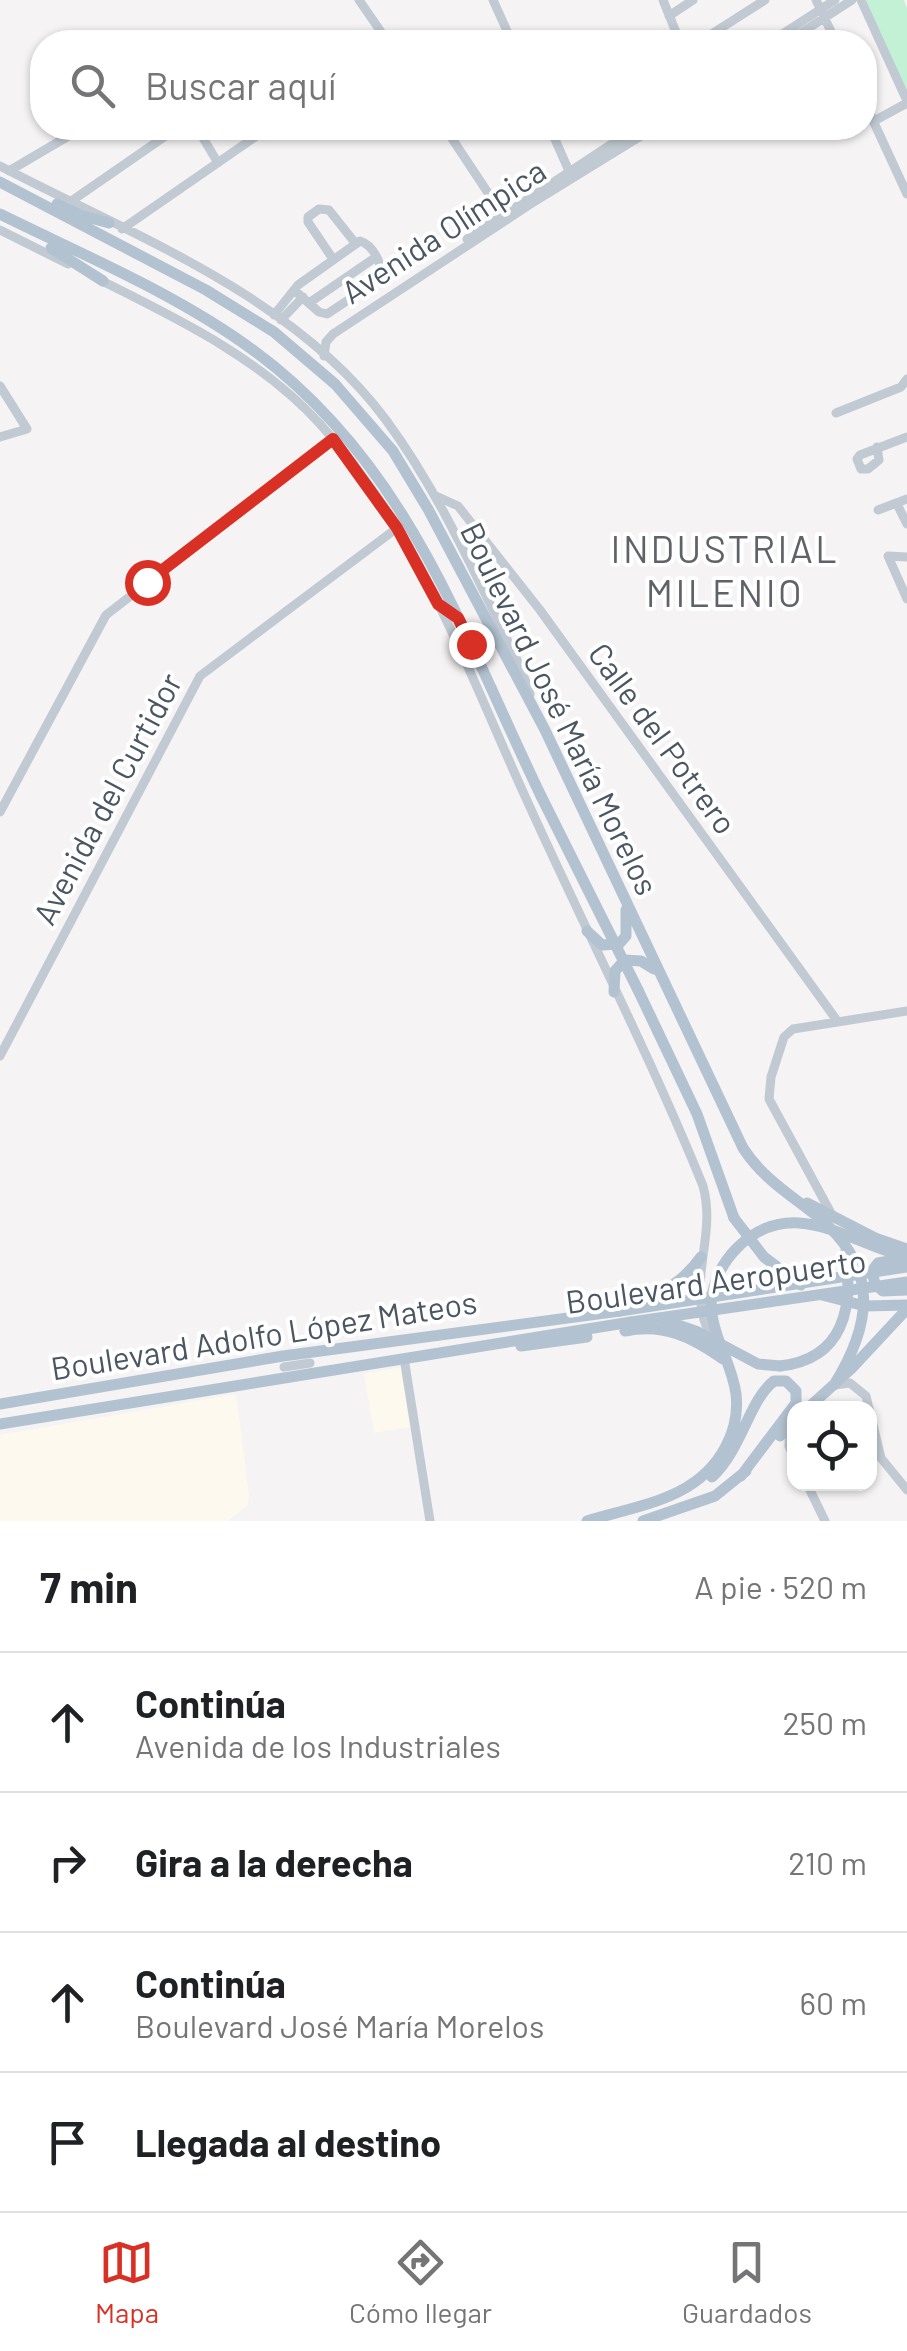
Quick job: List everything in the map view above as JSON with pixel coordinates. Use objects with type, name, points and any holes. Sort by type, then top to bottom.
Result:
[{"type":"main road","points":[[2,175],[80,215],[110,223]]},
{"type":"main road","name":"Boulevard José María Morelos","points":[[2,175],[247,313],[325,374],[370,422],[410,478],[534,710],[743,1148],[764,1175],[828,1226],[844,1247]]},
{"type":"main road","points":[[0,216],[102,281]]},
{"type":"main road","name":"Boulevard José María Morelos","points":[[0,216],[207,319],[294,382],[344,430],[405,516],[471,644],[541,796],[698,1114],[723,1193],[743,1232],[774,1266],[816,1293],[865,1306],[907,1307]]},
{"type":"main road","points":[[438,604],[458,618]]},
{"type":"main road","points":[[471,644],[473,673]]},
{"type":"main road","points":[[587,931],[602,945],[623,942],[627,931],[625,903]]},
{"type":"main road","points":[[614,992],[615,971],[626,960],[641,961],[657,972]]},
{"type":"main road","points":[[793,1198],[875,1238],[907,1249]]},
{"type":"main road","points":[[665,1499],[702,1478],[727,1444],[736,1414],[736,1397],[714,1334],[711,1305],[714,1284],[730,1257],[756,1234],[782,1224],[827,1227],[907,1258]]},
{"type":"main road","points":[[834,1385],[855,1348],[865,1303],[858,1270],[844,1247]]},
{"type":"main road","points":[[657,1318],[698,1332],[758,1364],[780,1366],[812,1357],[831,1340],[843,1321],[850,1288],[844,1247]]},
{"type":"main road","points":[[431,1337],[465,1328],[648,1299],[684,1278],[701,1257]]},
{"type":"main road","points":[[907,1258],[878,1263],[872,1271],[873,1280],[883,1291],[907,1290]]},
{"type":"main road","name":"Boulevard Aeropuerto","points":[[536,1322],[907,1267]]},
{"type":"main road","name":"Boulevard Aeropuerto","points":[[533,1337],[907,1282]]},
{"type":"main road","points":[[437,1352],[464,1353],[671,1321],[684,1308],[680,1300],[664,1293]]},
{"type":"main road","points":[[816,1401],[907,1307]]},
{"type":"main road","name":"Boulevard Adolfo López Mateos","points":[[0,1404],[270,1358],[536,1322]]},
{"type":"main road","points":[[637,1328],[682,1334],[725,1360]]},
{"type":"main road","name":"Boulevard Adolfo López Mateos","points":[[0,1424],[533,1337]]},
{"type":"main road","points":[[587,1521],[665,1499],[694,1488],[717,1472],[734,1452],[769,1384],[780,1380],[792,1386],[796,1401]]},
{"type":"main road","points":[[643,1521],[704,1501],[741,1476],[787,1425]]},
{"type":"street","points":[[360,0],[380,30]]},
{"type":"street","points":[[493,0],[507,30]]},
{"type":"street","points":[[662,0],[675,30]]},
{"type":"street","points":[[669,16],[693,0]]},
{"type":"street","points":[[718,30],[765,0]]},
{"type":"street","points":[[788,30],[835,0]]},
{"type":"street","points":[[799,30],[820,9],[852,0]]},
{"type":"street","points":[[861,0],[875,30]]},
{"type":"street","points":[[877,35],[907,102],[877,119]]},
{"type":"street","points":[[877,128],[907,194]]},
{"type":"street","points":[[2,175],[62,140]]},
{"type":"street","points":[[70,202],[160,140]]},
{"type":"street","points":[[204,140],[218,162]]},
{"type":"street","points":[[122,229],[250,140]]},
{"type":"street","points":[[453,140],[504,218]]},
{"type":"street","points":[[555,140],[570,174]]},
{"type":"street","name":"Avenida Olímpica","points":[[324,356],[333,334],[619,140]]},
{"type":"street","name":"Avenida Olímpica","points":[[570,174],[632,140]]},
{"type":"street","points":[[2,175],[70,202],[214,276],[310,341],[385,418],[436,496],[521,668],[534,710]]},
{"type":"street","points":[[333,259],[308,222],[314,212],[327,208],[356,244]]},
{"type":"street","name":"Avenida Olímpica","points":[[310,341],[504,218]]},
{"type":"street","points":[[0,230],[222,345],[278,385],[333,439],[397,528],[473,673],[703,1186],[708,1219],[698,1288],[702,1314],[725,1360]]},
{"type":"street","points":[[278,317],[294,290],[356,244],[366,243],[382,275],[327,314],[294,290]]},
{"type":"street","points":[[278,317],[376,258]]},
{"type":"street","points":[[0,386],[27,429],[0,437]]},
{"type":"street","points":[[836,413],[905,386]]},
{"type":"street","points":[[877,447],[907,436]]},
{"type":"street","points":[[0,812],[106,615],[333,439]]},
{"type":"street","name":"Calle del Potrero","points":[[436,496],[458,506],[540,610],[838,1022]]},
{"type":"street","points":[[878,510],[902,501],[907,524]]},
{"type":"street","name":"Avenida del Curtidor","points":[[0,1056],[200,676],[397,528]]},
{"type":"street","points":[[907,557],[888,556],[907,599]]},
{"type":"street","points":[[832,1215],[772,1108],[769,1086],[786,1032],[907,1010]]},
{"type":"street","points":[[404,1358],[430,1521]]},
{"type":"street","points":[[284,1367],[310,1362]]},
{"type":"street","points":[[834,1385],[850,1383],[866,1396],[881,1458],[907,1490]]},
{"type":"street","points":[[810,1491],[825,1521]]},
{"type":"shaded area","points":[[401,1367],[410,1427],[374,1433],[364,1374]]},
{"type":"shaded area","points":[[236,1394],[249,1495],[248,1505],[228,1521],[0,1521],[0,1435]]},
{"type":"green space","points":[[866,0],[904,0],[907,92]]},
{"type":"district","name":"INDUSTRIAL MILENIO","points":[[725,572]]},
{"type":"route","points":[[147,582],[333,439],[397,528],[438,604],[458,618],[471,644]]}]
